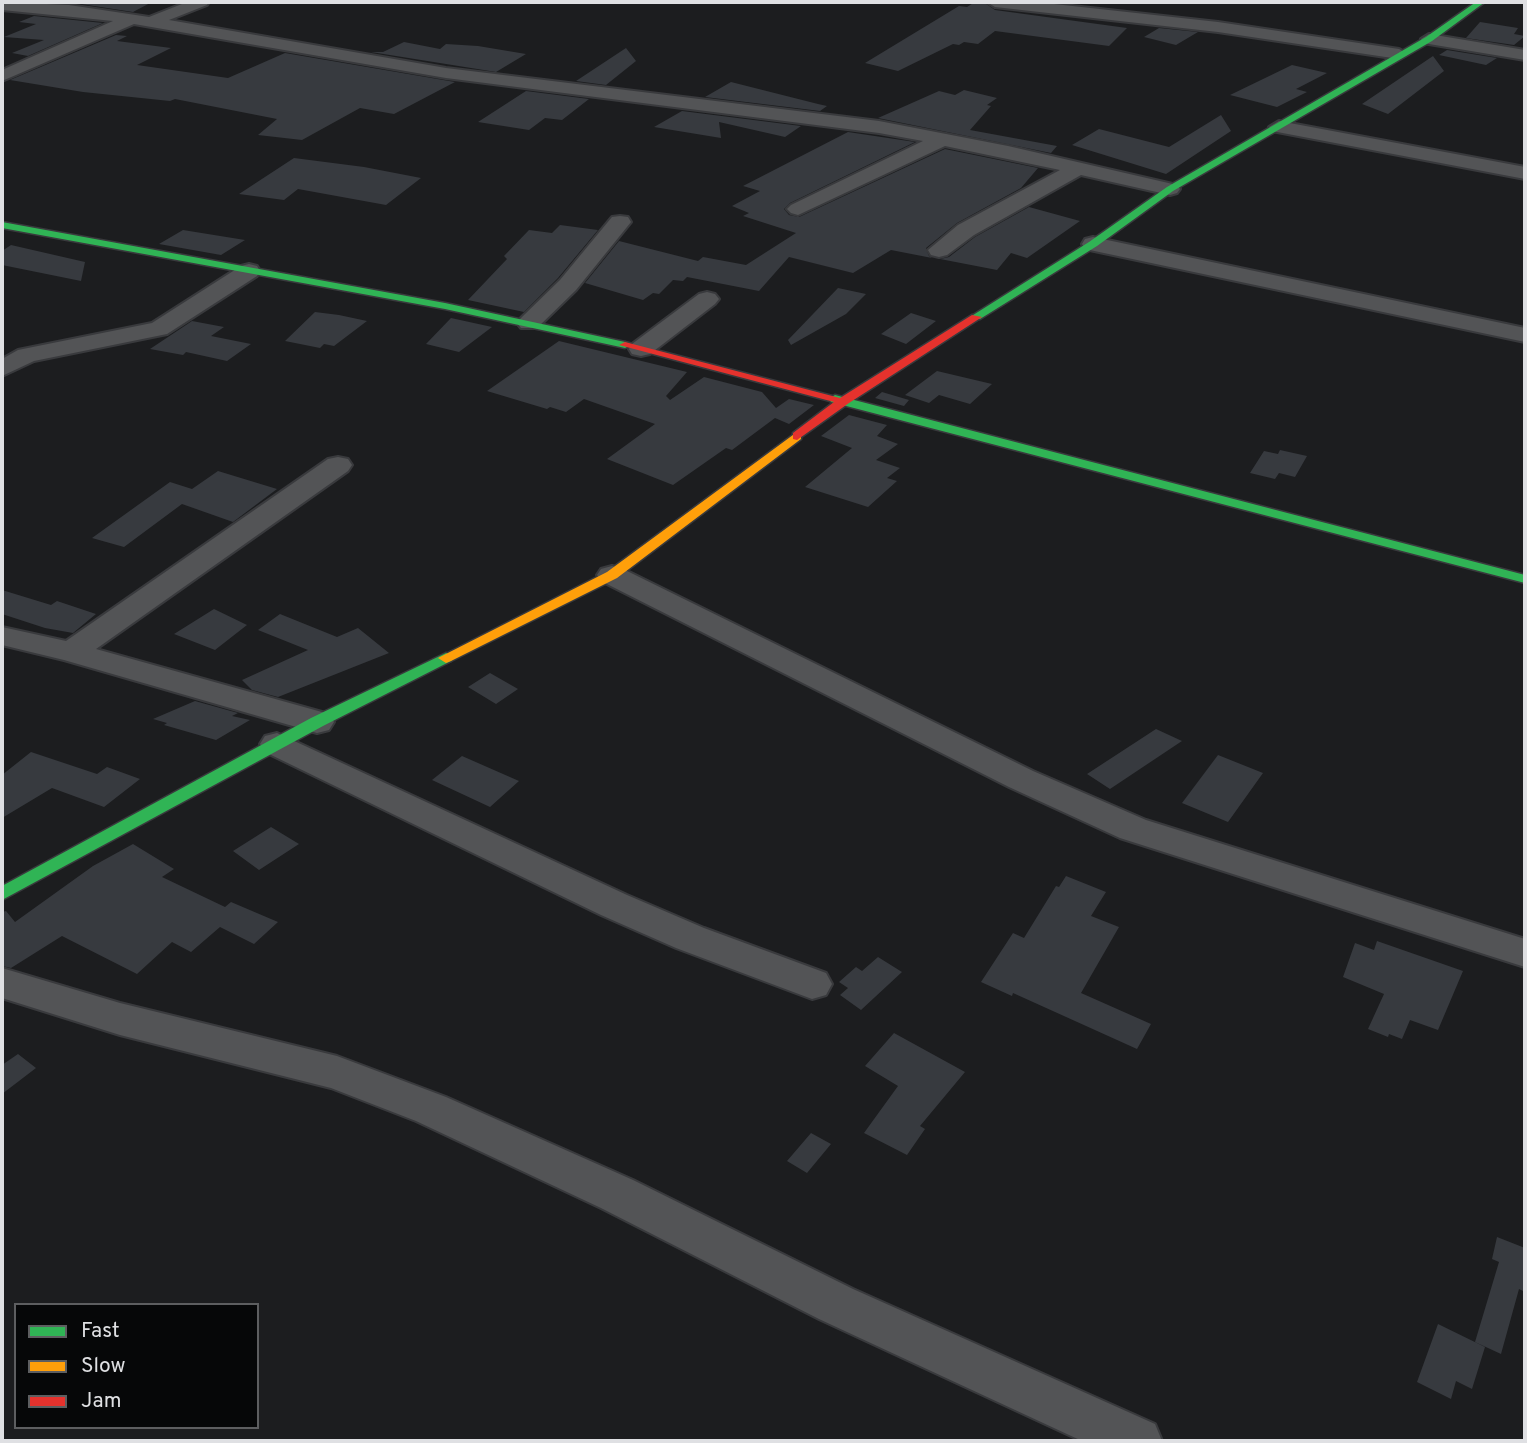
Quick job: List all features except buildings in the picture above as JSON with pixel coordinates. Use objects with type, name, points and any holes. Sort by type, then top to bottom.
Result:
[{"type":"street","points":[[151,22],[201,2]]},
{"type":"street","points":[[995,2],[1218,27],[1399,54]]},
{"type":"street","points":[[2,894],[317,722],[612,575],[845,400],[1093,244],[1170,189],[1399,54],[1429,40],[1481,2]]},
{"type":"street","points":[[2,5],[69,10],[132,19],[446,73],[879,127],[1170,189]]},
{"type":"street","points":[[1089,34],[1109,16]]},
{"type":"street","points":[[2,76],[132,19]]},
{"type":"street","points":[[1429,40],[1525,55]]},
{"type":"street","points":[[748,127],[769,112]]},
{"type":"street","points":[[1279,127],[1525,173]]},
{"type":"street","points":[[798,209],[944,139]]},
{"type":"street","points":[[939,250],[966,230],[1077,169]]},
{"type":"street","points":[[529,323],[568,285],[620,222]]},
{"type":"street","points":[[2,225],[529,323],[641,349],[1525,579]]},
{"type":"street","points":[[1093,244],[1525,335]]},
{"type":"street","points":[[2,369],[27,355],[159,328],[249,271]]},
{"type":"street","points":[[641,349],[707,299]]},
{"type":"street","points":[[71,652],[338,465]]},
{"type":"street","points":[[612,575],[996,767],[1133,829],[1525,953]]},
{"type":"street","points":[[2,636],[71,652],[317,722]]},
{"type":"street","points":[[277,744],[614,905],[690,939],[812,984]]},
{"type":"street","points":[[2,983],[120,1019],[337,1073],[430,1109],[617,1194],[836,1304],[1137,1441]]},
{"type":"traffic: fast","points":[[976,317],[1093,244],[1170,189],[1429,39],[1481,2]]},
{"type":"traffic: fast","points":[[2,225],[445,306],[625,345]]},
{"type":"traffic: fast","points":[[835,399],[1525,579]]},
{"type":"traffic: fast","points":[[2,894],[317,722],[446,658]]},
{"type":"traffic: slow","points":[[446,658],[612,575],[797,436]]},
{"type":"traffic: jam","points":[[797,436],[845,400],[976,317]]},
{"type":"traffic: jam","points":[[625,345],[835,399]]}]
